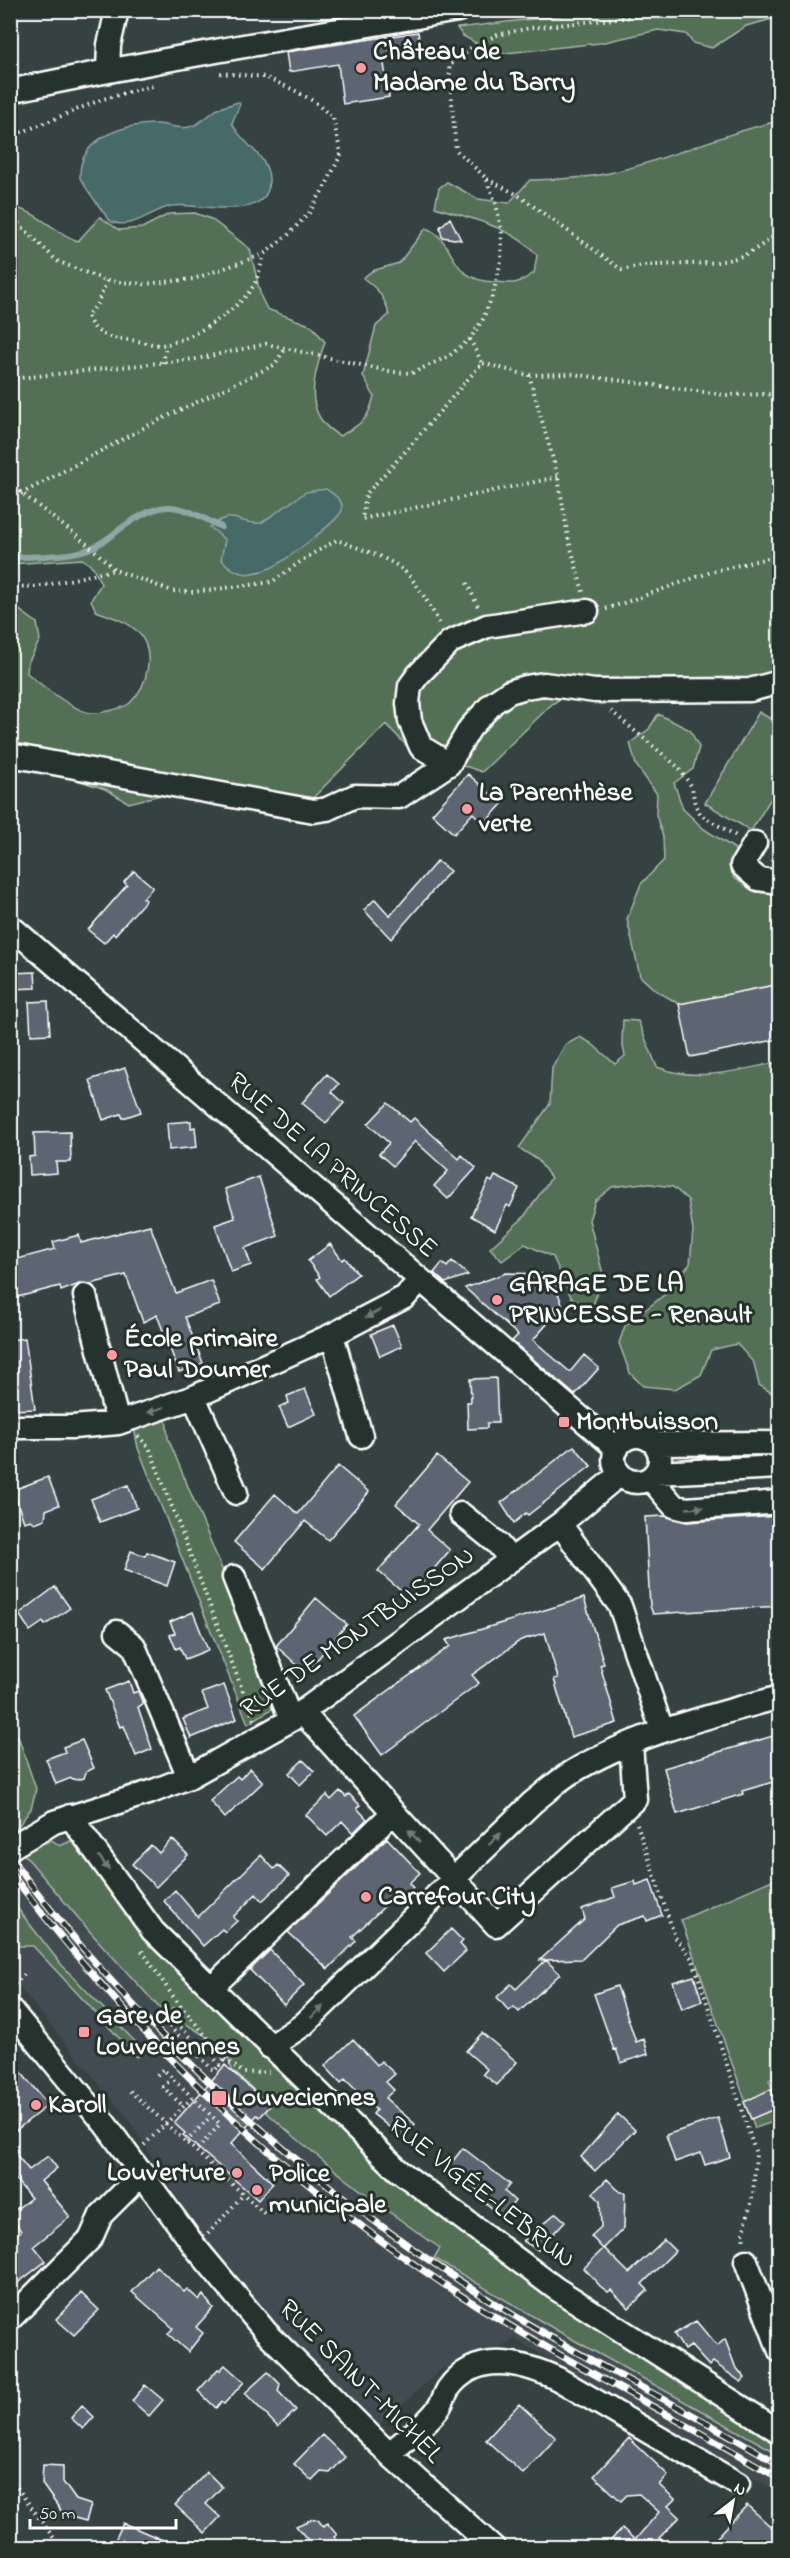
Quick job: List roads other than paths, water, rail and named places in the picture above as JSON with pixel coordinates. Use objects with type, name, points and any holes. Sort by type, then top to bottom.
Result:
[{"type":"street","points":[[108,70],[109,45],[117,10]]},
{"type":"street","points":[[10,91],[108,70],[458,10]]},
{"type":"street","points":[[449,764],[421,747],[411,721],[408,704],[410,686],[450,642],[487,626],[587,611]]},
{"type":"street","points":[[10,755],[314,811],[327,809],[355,796],[399,797],[449,764],[470,728],[493,703],[509,692],[544,684],[596,691],[750,690],[780,682]]},
{"type":"street","points":[[755,843],[742,865],[758,879],[780,882]]},
{"type":"street","name":"RUE DE LA PRINCESSE","points":[[10,926],[617,1449]]},
{"type":"street","points":[[10,1427],[73,1427],[118,1423],[194,1397],[332,1335],[405,1297],[420,1280]]},
{"type":"street","points":[[85,1296],[118,1423]]},
{"type":"street","points":[[332,1335],[361,1436]]},
{"type":"street","points":[[194,1397],[236,1493]]},
{"type":"street","points":[[780,1443],[655,1444],[642,1436],[634,1436],[621,1443],[617,1449],[615,1462],[620,1474],[631,1481],[645,1480],[653,1475],[780,1467]]},
{"type":"street","points":[[736,1443],[737,1469]]},
{"type":"street","points":[[653,1475],[660,1455],[655,1444]]},
{"type":"street","name":"RUE DE MONTBUISSON","points":[[10,1848],[41,1828],[70,1816],[151,1792],[189,1777],[297,1716],[512,1560],[620,1474]]},
{"type":"street","points":[[653,1475],[674,1506],[686,1509],[780,1502]]},
{"type":"street","points":[[461,1514],[498,1543],[512,1560]]},
{"type":"street","points":[[560,1524],[620,1606],[662,1730]]},
{"type":"street","points":[[234,1577],[264,1658],[297,1716],[393,1814],[496,1925],[635,1799],[631,1744]]},
{"type":"street","points":[[117,1632],[134,1646],[189,1777]]},
{"type":"street","points":[[270,2047],[303,2025],[533,1802],[568,1775],[602,1756],[662,1730],[780,1697]]},
{"type":"street","points":[[211,1988],[393,1814]]},
{"type":"street","name":"RUE VIGÉE-LEBRUN","points":[[70,1816],[153,1931],[398,2170],[555,2288],[780,2432]]},
{"type":"street","name":"RUE SAINT-MICHEL","points":[[10,2009],[137,2165],[196,2248],[266,2332],[389,2454],[494,2547]]},
{"type":"street","points":[[10,2319],[91,2238],[101,2215],[137,2165]]},
{"type":"street","points":[[746,2261],[780,2350]]},
{"type":"street","points":[[389,2454],[436,2411],[448,2389],[460,2376],[481,2366],[499,2362],[530,2366],[558,2379],[738,2484]]},
{"type":"water","points":[[238,102],[240,104],[232,123],[264,163],[269,179],[267,193],[258,202],[246,207],[231,208],[172,206],[135,222],[120,224],[110,220],[80,178],[81,164],[86,153],[105,136],[130,127],[144,125],[157,124],[181,128],[193,126],[219,109]]},
{"type":"water","points":[[326,489],[341,503],[342,510],[339,515],[310,540],[271,568],[248,574],[231,568],[221,559],[225,540],[210,527],[219,521],[231,518],[261,523],[306,492]]},
{"type":"waterway","points":[[10,558],[76,553],[85,550],[100,543],[135,519],[159,508],[180,508],[221,527]]},
{"type":"railway","points":[[10,1857],[117,1987],[235,2106],[298,2161],[364,2213],[432,2262],[502,2308],[780,2465]]},
{"type":"railway","points":[[10,1872],[106,1990],[158,2045],[211,2099],[325,2198],[386,2244],[488,2313],[780,2479]]},
{"type":"place","name":"Château de Madame du Barry","points":[[361,68]]},
{"type":"place","name":"La Parenthèse verte","points":[[467,809]]},
{"type":"place","name":"GARAGE DE LA PRINCESSE - Renault","points":[[497,1300]]},
{"type":"place","name":"École primaire Paul Doumer","points":[[112,1355]]},
{"type":"place","name":"Montbuisson","points":[[564,1422]]},
{"type":"place","name":"Carrefour City","points":[[366,1897]]},
{"type":"place","name":"Gare de Louveciennes","points":[[84,2032]]},
{"type":"place","name":"Louveciennes","points":[[219,2098]]},
{"type":"place","name":"Karoll","points":[[36,2105]]},
{"type":"place","name":"Louv'erture","points":[[237,2173]]},
{"type":"place","name":"Police municipale","points":[[257,2190]]}]
